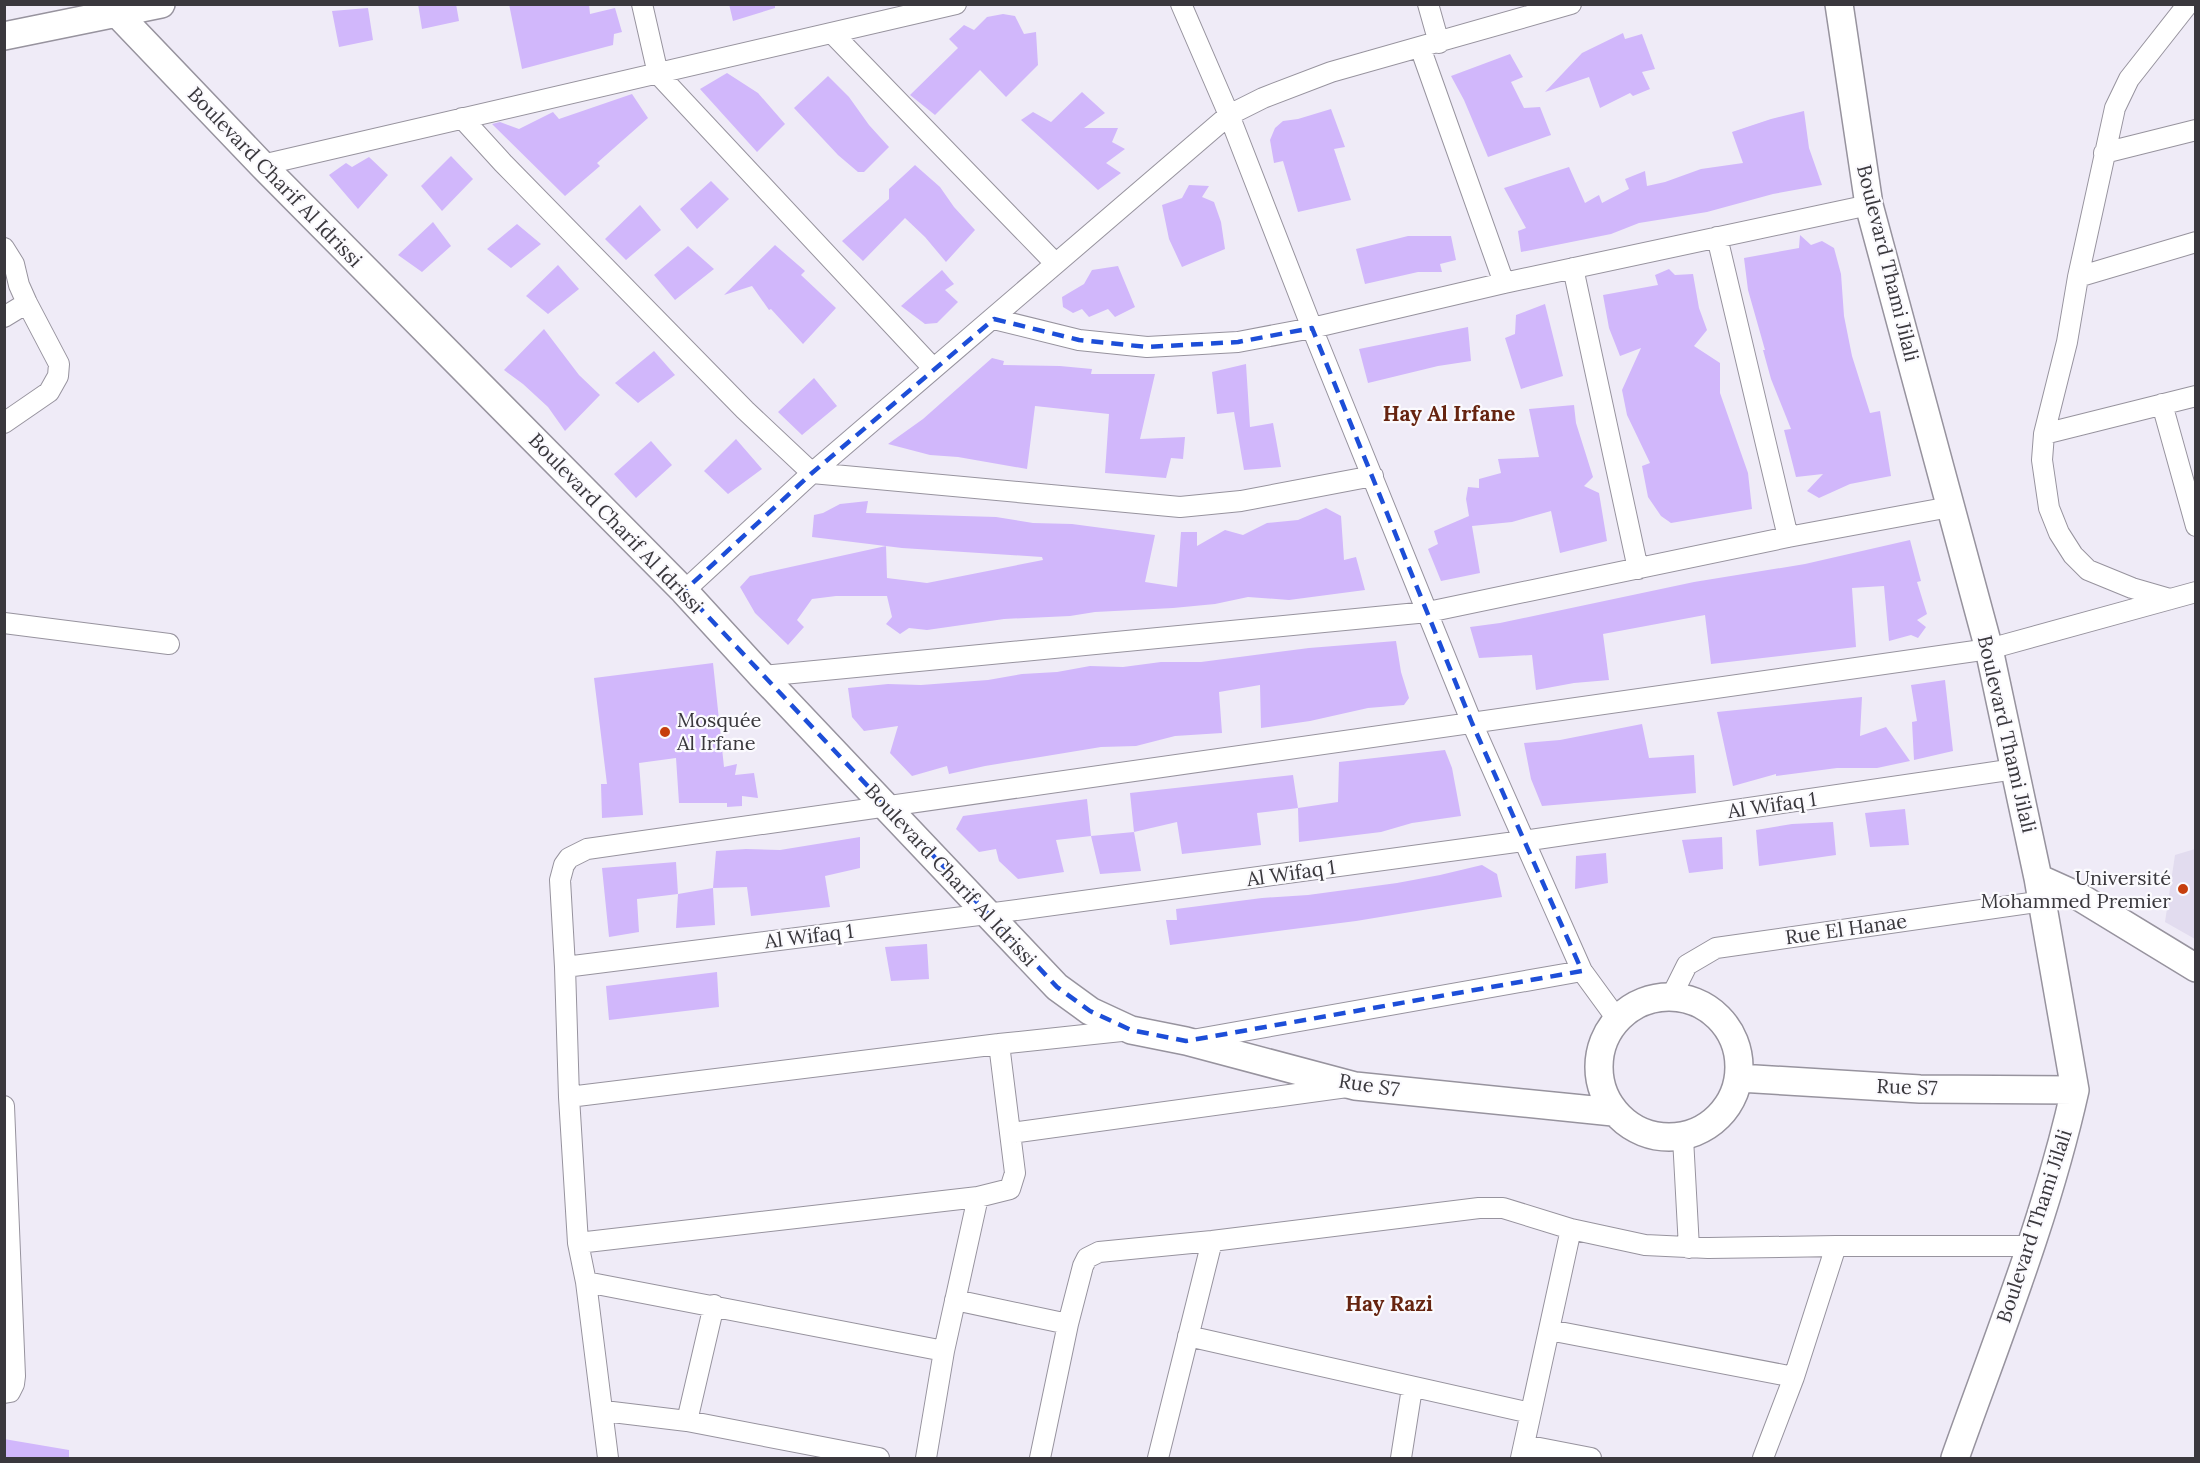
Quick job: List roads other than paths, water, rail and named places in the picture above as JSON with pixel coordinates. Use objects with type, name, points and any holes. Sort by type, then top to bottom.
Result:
[{"type":"street","points":[[4,36],[123,8],[160,4]]},
{"type":"street","points":[[642,4],[658,74],[933,368]]},
{"type":"street","points":[[262,165],[956,4]]},
{"type":"street","points":[[1182,4],[1229,115],[1312,328],[1472,723],[1582,971],[1617,1019]]},
{"type":"street","points":[[1428,4],[1429,45],[1504,283]]},
{"type":"street","points":[[684,591],[812,473],[1229,115],[1263,98],[1331,72],[1571,4]]},
{"type":"street","name":"Boulevard Thami Jilali","points":[[1839,4],[1869,205],[1989,649],[2041,890],[2075,1090],[2031,1246],[1955,1458]]},
{"type":"street","points":[[2171,599],[2132,588],[2088,570],[2073,555],[2059,533],[2049,508],[2042,460],[2044,434],[2067,342],[2078,277],[2115,108],[2129,79],[2188,4]]},
{"type":"street","name":"Boulevard Charif Al Idrissi","points":[[123,8],[262,165],[684,591],[1057,987],[1090,1011],[1131,1030]]},
{"type":"street","points":[[832,33],[1055,263]]},
{"type":"street","points":[[462,118],[503,163],[745,410],[812,473],[1179,507],[1240,501],[1373,476]]},
{"type":"street","points":[[2104,153],[2196,130]]},
{"type":"street","points":[[994,319],[1078,340],[1147,347],[1238,342],[1312,328],[1504,283],[1869,205]]},
{"type":"street","points":[[1717,237],[1788,537]]},
{"type":"street","points":[[2078,277],[2196,242]]},
{"type":"street","points":[[4,248],[14,264],[19,285],[27,303],[59,364],[58,376],[49,392],[4,423]]},
{"type":"street","points":[[1573,268],[1638,569]]},
{"type":"street","points":[[4,317],[27,303]]},
{"type":"street","points":[[2044,434],[2196,396]]},
{"type":"street","points":[[2162,404],[2196,526]]},
{"type":"street","points":[[762,676],[1428,612],[1788,537],[1950,507]]},
{"type":"street","points":[[608,1458],[604,1411],[586,1282],[578,1243],[560,880],[564,865],[569,858],[587,849],[1989,649],[2196,592]]},
{"type":"street","points":[[4,623],[169,644]]},
{"type":"street","name":"Al Wifaq 1","points":[[566,967],[987,914],[1523,841],[2015,769]]},
{"type":"street","points":[[2041,890],[2078,896],[2196,968]]},
{"type":"street","name":"Rue El Hanae","points":[[1672,995],[1687,965],[1716,948],[2041,890]]},
{"type":"street","points":[[1186,1041],[1582,971]]},
{"type":"street","points":[[1672,995],[1695,1002],[1715,1014],[1731,1032],[1738,1055],[1739,1078],[1731,1101],[1717,1119],[1698,1132],[1683,1138],[1652,1136],[1630,1127],[1613,1112],[1603,1095],[1598,1075],[1599,1055],[1605,1036],[1617,1019],[1633,1006],[1672,995]]},
{"type":"street","points":[[569,1097],[1131,1030]]},
{"type":"street","name":"Rue S7","points":[[1131,1030],[1186,1041],[1355,1086],[1613,1112]]},
{"type":"street","points":[[578,1243],[978,1197],[1010,1189],[1015,1173],[999,1044]]},
{"type":"street","name":"Rue S7","points":[[1739,1078],[1920,1089],[2075,1090]]},
{"type":"street","points":[[1011,1133],[1355,1086]]},
{"type":"street","points":[[4,1106],[9,1199],[8,1294],[15,1376],[10,1392],[4,1394]]},
{"type":"street","points":[[1683,1138],[1689,1248]]},
{"type":"street","points":[[926,1458],[944,1351],[978,1197]]},
{"type":"street","points":[[1040,1458],[1068,1324],[1083,1266],[1088,1258],[1099,1252],[1212,1241],[1479,1208],[1503,1208],[1571,1229],[1645,1245],[1689,1248],[2031,1246]]},
{"type":"street","points":[[1571,1229],[1523,1452],[1591,1458]]},
{"type":"street","points":[[1158,1458],[1212,1241]]},
{"type":"street","points":[[1763,1458],[1794,1377],[1836,1246]]},
{"type":"street","points":[[586,1282],[944,1351]]},
{"type":"street","points":[[955,1300],[1068,1324]]},
{"type":"street","points":[[687,1421],[714,1305]]},
{"type":"street","points":[[1549,1330],[1794,1377]]},
{"type":"street","points":[[1188,1336],[1530,1413]]},
{"type":"street","points":[[1401,1458],[1412,1388]]},
{"type":"street","points":[[604,1411],[687,1421],[879,1458]]},
{"type":"place","name":"Mosquée Al Irfane","points":[[665,732]]},
{"type":"place","name":"Université Mohammed Premier","points":[[2183,889]]},
{"type":"district","name":"Hay Al Irfane","points":[[1449,414]]},
{"type":"district","name":"Hay Razi","points":[[1389,1304]]}]
